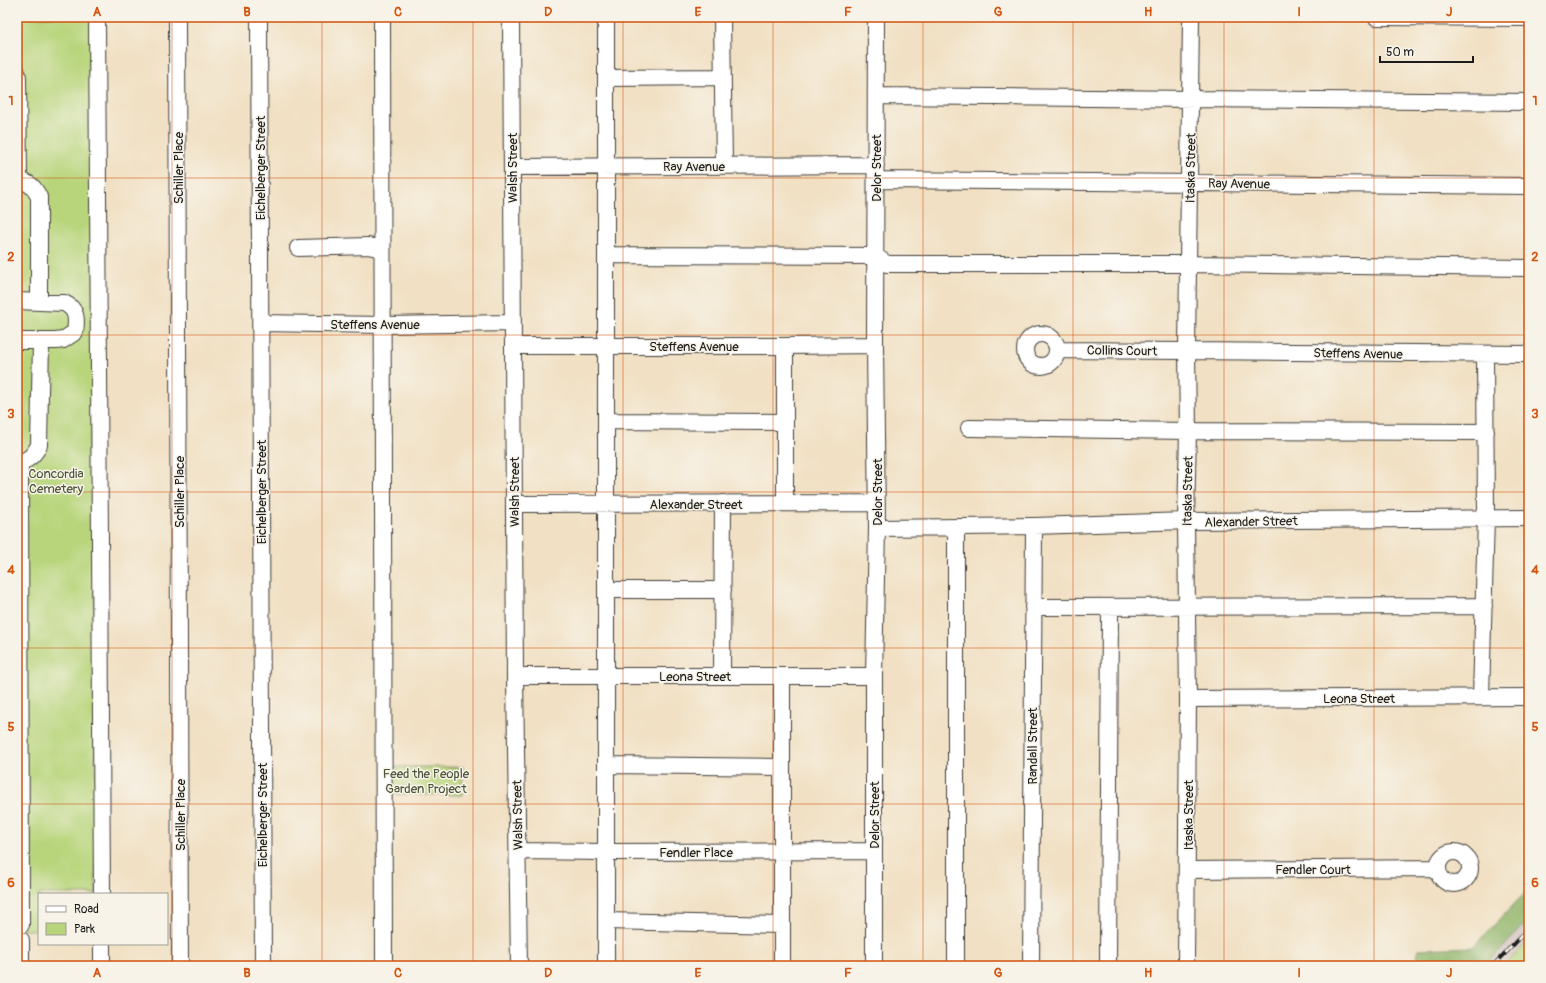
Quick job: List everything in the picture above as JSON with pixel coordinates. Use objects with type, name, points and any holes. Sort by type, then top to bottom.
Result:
[{"type":"street","points":[[97,17],[102,893]]},
{"type":"street","name":"Schiller Place","points":[[177,17],[180,966]]},
{"type":"street","name":"Eichelberger Street","points":[[259,17],[263,966]]},
{"type":"street","points":[[382,17],[384,966]]},
{"type":"street","name":"Walsh Street","points":[[511,17],[515,676],[519,966]]},
{"type":"street","points":[[606,17],[606,966]]},
{"type":"street","points":[[722,17],[724,166]]},
{"type":"street","name":"Delor Street","points":[[874,966],[874,676],[877,528],[875,345],[876,17]]},
{"type":"street","name":"Itaska Street","points":[[1186,966],[1188,870],[1188,606],[1186,521],[1191,17]]},
{"type":"street","points":[[1376,17],[1529,18]]},
{"type":"street","points":[[17,72],[18,181],[28,182],[35,188],[39,197],[39,301]]},
{"type":"street","points":[[606,78],[723,77]]},
{"type":"street","points":[[876,96],[1529,102]]},
{"type":"street","name":"Ray Avenue","points":[[512,167],[724,166],[1190,182],[1529,186]]},
{"type":"street","points":[[298,248],[368,246],[382,249]]},
{"type":"street","points":[[606,255],[875,256],[888,264],[1188,264],[1529,268]]},
{"type":"street","points":[[17,301],[64,303],[71,306],[76,313],[75,332],[63,340],[17,341]]},
{"type":"street","name":"Steffens Avenue","points":[[260,323],[383,325],[513,323]]},
{"type":"street","points":[[21,966],[19,769],[19,461],[29,458],[36,453],[39,445],[41,341]]},
{"type":"street","name":"Steffens Avenue","points":[[513,346],[875,345]]},
{"type":"street","points":[[785,346],[785,503]]},
{"type":"street","name":"Collins Court","points":[[1057,350],[1187,351]]},
{"type":"street","name":"Steffens Avenue","points":[[1187,351],[1529,354]]},
{"type":"street","points":[[1481,697],[1486,518],[1485,354]]},
{"type":"street","points":[[606,421],[785,422]]},
{"type":"street","points":[[969,428],[1188,431],[1486,432]]},
{"type":"street","name":"Alexander Street","points":[[515,504],[877,503]]},
{"type":"street","points":[[722,676],[723,504]]},
{"type":"street","name":"Alexander Street","points":[[877,528],[1034,526],[1186,521],[1529,518]]},
{"type":"street","name":"Randall Street","points":[[1031,966],[1034,526]]},
{"type":"street","points":[[956,527],[956,966]]},
{"type":"street","points":[[606,590],[723,590]]},
{"type":"street","points":[[1033,607],[1484,606]]},
{"type":"street","points":[[1108,966],[1110,607]]},
{"type":"street","name":"Leona Street","points":[[515,676],[874,676]]},
{"type":"street","points":[[782,676],[782,966]]},
{"type":"street","name":"Leona Street","points":[[1188,699],[1529,697]]},
{"type":"street","points":[[606,765],[782,767]]},
{"type":"street","name":"Fendler Place","points":[[518,851],[874,851]]},
{"type":"street","name":"Fendler Court","points":[[1188,870],[1438,868]]},
{"type":"street","points":[[606,921],[782,925]]},
{"type":"street","points":[[102,945],[102,966]]},
{"type":"shaded area","points":[[1529,920],[1529,941],[1504,966],[1485,966]]},
{"type":"green space","name":"Concordia Cemetery","points":[[17,17],[94,17],[96,893],[38,893],[38,930],[17,930]]},
{"type":"green space","name":"Feed the People Garden Project","points":[[390,767],[463,767],[462,795],[390,794]]},
{"type":"green space","points":[[1529,889],[1529,920],[1485,966],[1428,966],[1417,956],[1419,949],[1473,947]]},
{"type":"green space","points":[[1529,941],[1529,966],[1504,966]]},
{"type":"railway","points":[[1493,966],[1529,928]]}]
